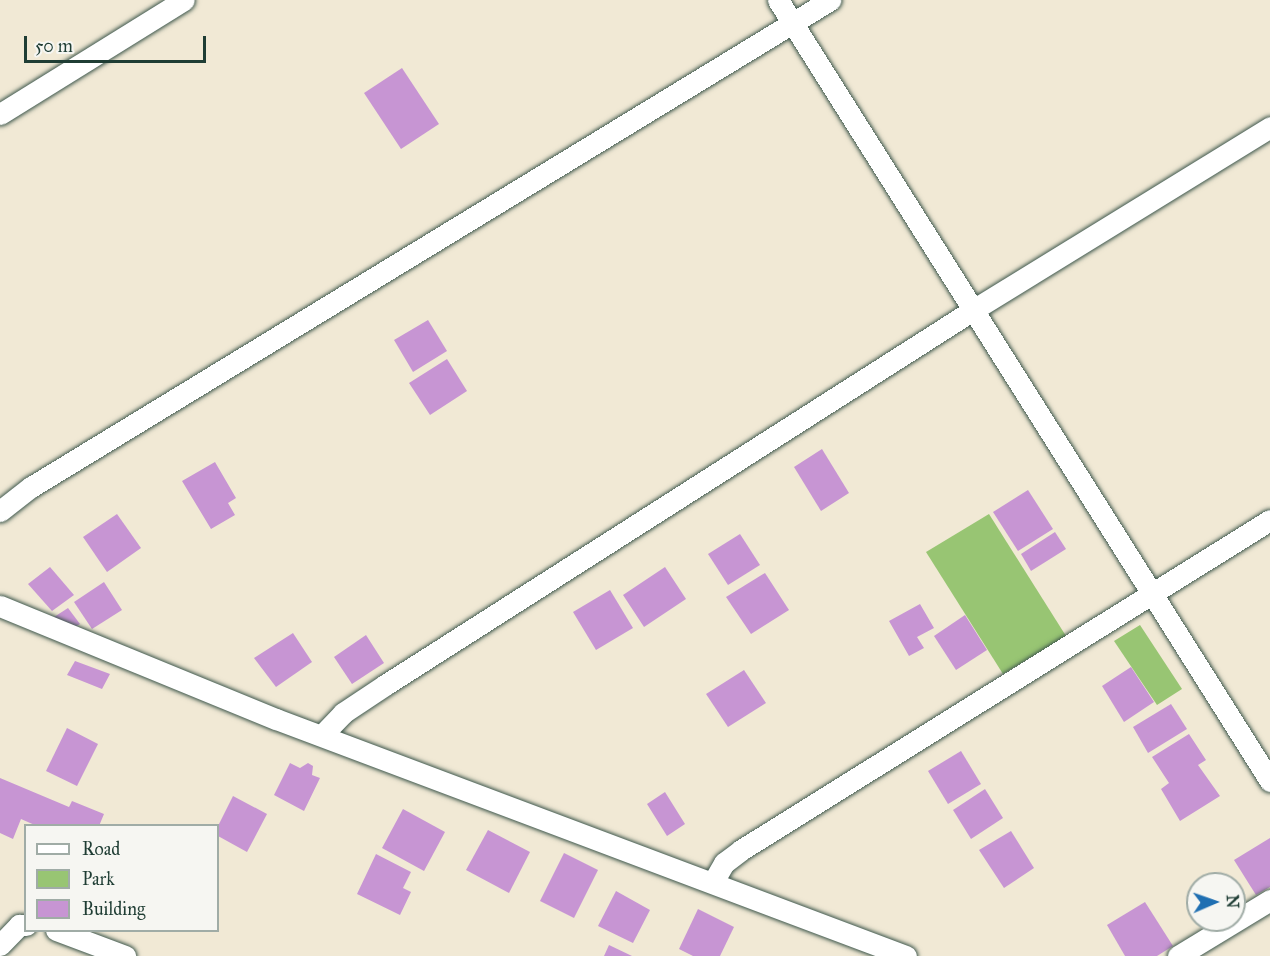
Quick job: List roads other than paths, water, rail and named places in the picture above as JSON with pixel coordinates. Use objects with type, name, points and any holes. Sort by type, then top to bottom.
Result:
[{"type":"street","points":[[0,114],[184,0]]},
{"type":"street","points":[[778,0],[1155,594],[1270,781]]},
{"type":"street","points":[[0,511],[32,487],[831,0]]},
{"type":"street","points":[[323,734],[343,713],[385,685],[974,310],[1270,127]]},
{"type":"street","points":[[713,882],[724,863],[741,850],[1155,594],[1270,520]]},
{"type":"street","points":[[0,606],[276,719],[323,734],[906,956]]},
{"type":"street","points":[[1178,956],[1270,900]]},
{"type":"street","points":[[0,945],[19,925],[24,925]]},
{"type":"street","points":[[61,932],[125,956]]}]
